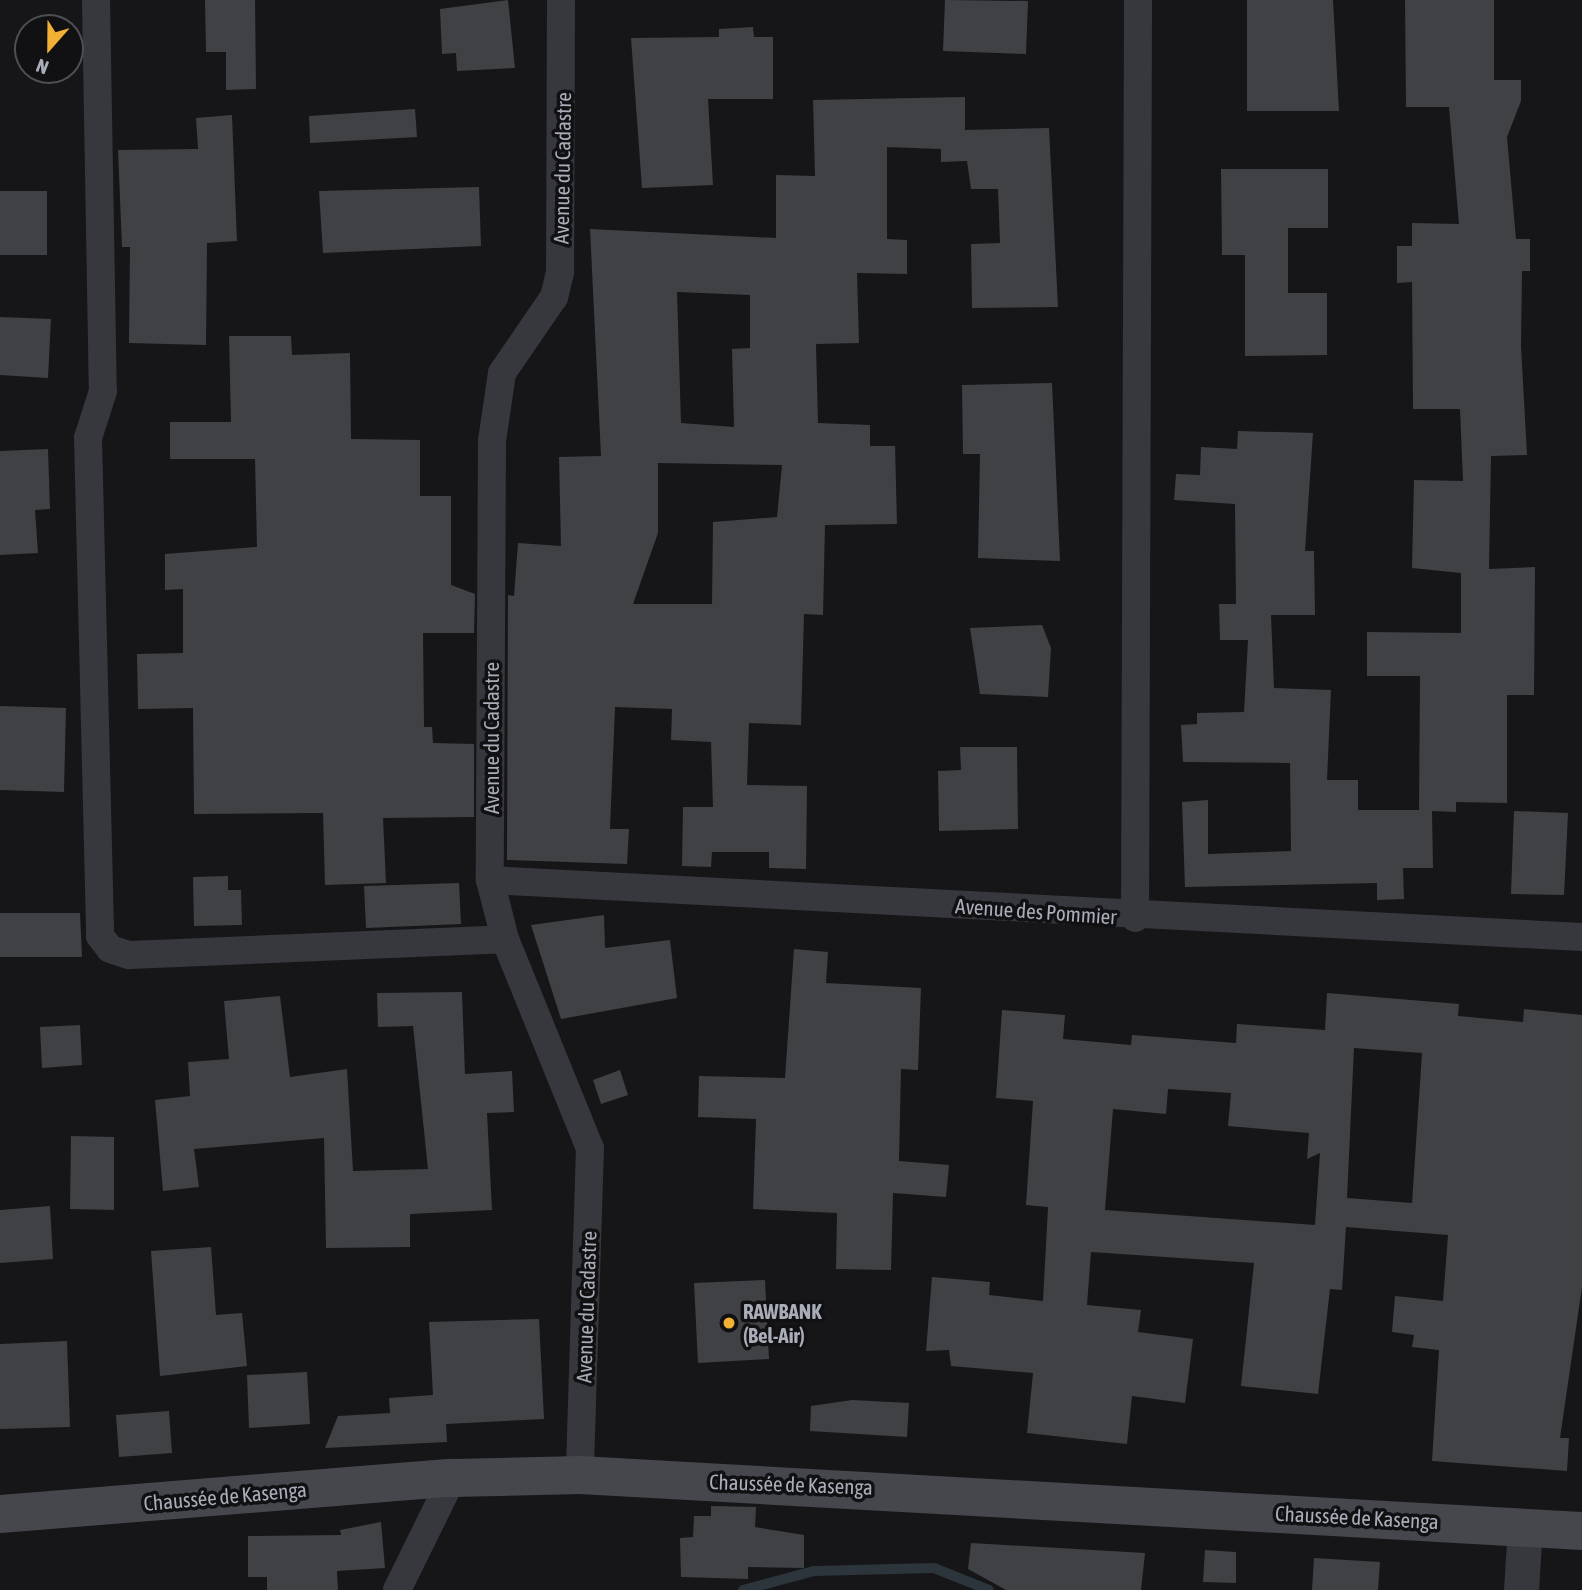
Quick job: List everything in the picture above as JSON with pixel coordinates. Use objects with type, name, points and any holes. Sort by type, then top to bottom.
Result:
[{"type":"main road","name":"Chaussée de Kasenga","points":[[0,1514],[452,1478],[580,1475],[1582,1531]]},
{"type":"street","points":[[96,0],[103,391],[88,438],[100,936],[110,949],[129,955],[505,939]]},
{"type":"street","name":"Avenue du Cadastre","points":[[561,0],[560,272],[554,297],[502,373],[493,430],[490,880],[505,939],[590,1148],[580,1475]]},
{"type":"street","points":[[1135,918],[1138,0]]},
{"type":"street","name":"Avenue des Pommier","points":[[490,880],[1135,918],[1582,937]]},
{"type":"street","points":[[397,1590],[452,1478]]},
{"type":"street","points":[[1521,1590],[1525,1527]]},
{"type":"building","points":[[205,0],[255,0],[256,89],[226,90],[226,52],[206,52]]},
{"type":"building","points":[[508,0],[515,68],[457,71],[456,53],[442,54],[440,9]]},
{"type":"building","points":[[945,0],[1028,1],[1026,54],[943,51]]},
{"type":"building","points":[[1247,0],[1333,0],[1339,111],[1247,111]]},
{"type":"building","points":[[1405,0],[1494,0],[1494,80],[1521,80],[1521,101],[1507,137],[1516,239],[1530,239],[1530,271],[1522,271],[1521,346],[1527,455],[1491,456],[1489,569],[1535,567],[1534,695],[1507,695],[1507,803],[1456,802],[1456,812],[1432,811],[1433,868],[1403,868],[1404,899],[1377,900],[1377,883],[1185,887],[1182,802],[1208,800],[1208,854],[1291,851],[1290,763],[1183,762],[1181,725],[1197,724],[1197,713],[1244,712],[1248,640],[1220,640],[1219,604],[1236,604],[1235,504],[1174,500],[1176,474],[1200,475],[1201,447],[1237,449],[1238,431],[1313,433],[1305,551],[1314,551],[1315,615],[1271,615],[1274,688],[1331,690],[1327,780],[1358,780],[1358,810],[1419,810],[1420,676],[1367,676],[1367,632],[1461,633],[1461,573],[1412,568],[1414,480],[1463,481],[1460,409],[1413,409],[1412,282],[1397,283],[1397,246],[1412,246],[1412,223],[1459,224],[1449,107],[1406,107]]},
{"type":"building","points":[[753,27],[754,37],[773,37],[773,99],[708,99],[713,185],[642,188],[631,38],[719,37],[719,29]]},
{"type":"building","points":[[965,97],[965,130],[1049,128],[1058,307],[972,308],[971,244],[1000,243],[998,189],[971,189],[967,161],[941,162],[941,149],[887,147],[887,239],[907,240],[907,274],[857,273],[859,343],[816,344],[818,423],[870,425],[870,446],[895,446],[897,524],[825,525],[823,615],[804,614],[801,725],[749,723],[747,785],[807,786],[806,869],[769,868],[769,852],[712,852],[711,867],[682,866],[683,807],[713,807],[711,742],[671,740],[672,709],[615,707],[610,829],[629,829],[627,864],[507,860],[508,595],[514,596],[518,543],[561,546],[559,457],[601,456],[590,229],[776,238],[776,175],[815,176],[813,100]],"holes":[[[677,292],[750,295],[750,348],[732,349],[734,427],[681,423]],[[658,463],[782,465],[777,517],[713,522],[712,604],[633,604],[658,533]]]},
{"type":"building","points":[[415,109],[417,137],[310,143],[309,116]]},
{"type":"building","points":[[232,115],[237,241],[207,243],[206,345],[129,343],[130,247],[122,247],[118,150],[198,149],[196,118]]},
{"type":"building","points":[[1221,169],[1328,169],[1328,228],[1288,228],[1288,293],[1327,293],[1327,355],[1245,356],[1245,255],[1222,255]]},
{"type":"building","points":[[479,187],[481,246],[323,253],[319,191]]},
{"type":"building","points":[[0,191],[47,191],[47,255],[0,255]]},
{"type":"building","points":[[0,317],[51,319],[48,378],[0,375]]},
{"type":"building","points":[[229,336],[291,336],[292,355],[350,353],[351,439],[420,440],[420,496],[451,496],[451,585],[475,594],[474,633],[423,633],[424,727],[432,727],[433,743],[474,744],[474,817],[383,818],[386,883],[325,885],[323,813],[194,814],[193,708],[138,709],[137,654],[183,653],[183,589],[165,590],[165,554],[257,547],[255,459],[170,459],[170,422],[231,422]]},
{"type":"building","points":[[1052,383],[1060,561],[978,558],[980,454],[963,454],[962,385]]},
{"type":"building","points":[[48,449],[50,509],[35,510],[38,553],[0,555],[0,451]]},
{"type":"building","points":[[1042,625],[1051,648],[1048,697],[980,694],[970,628]]},
{"type":"building","points":[[0,706],[66,708],[64,792],[0,790]]},
{"type":"building","points":[[960,747],[1017,747],[1018,829],[939,831],[938,771],[961,770]]},
{"type":"building","points":[[1514,811],[1568,813],[1564,895],[1511,894]]},
{"type":"building","points":[[228,876],[228,890],[241,890],[242,925],[194,926],[193,877]]},
{"type":"building","points":[[459,883],[461,924],[366,928],[364,886]]},
{"type":"building","points":[[0,913],[80,913],[82,957],[0,957]]},
{"type":"building","points":[[604,915],[605,948],[670,940],[677,998],[561,1019],[531,925]]},
{"type":"building","points":[[794,949],[828,952],[826,983],[921,988],[918,1070],[901,1069],[899,1161],[949,1165],[946,1197],[893,1193],[891,1270],[836,1269],[837,1213],[753,1209],[756,1119],[698,1117],[699,1076],[785,1078]]},
{"type":"building","points":[[462,992],[465,1074],[512,1071],[514,1112],[487,1113],[492,1210],[410,1214],[410,1247],[326,1248],[324,1138],[194,1149],[199,1187],[163,1191],[155,1100],[190,1096],[188,1062],[229,1059],[224,1001],[280,996],[290,1077],[347,1069],[353,1171],[428,1169],[413,1026],[378,1027],[377,993]]},
{"type":"building","points":[[1327,993],[1459,1004],[1458,1016],[1523,1022],[1524,1009],[1582,1015],[1582,1287],[1560,1438],[1569,1438],[1567,1471],[1432,1461],[1439,1350],[1412,1347],[1414,1335],[1392,1332],[1395,1296],[1443,1301],[1448,1235],[1346,1227],[1342,1290],[1330,1289],[1318,1394],[1241,1386],[1254,1263],[1091,1252],[1087,1305],[1141,1310],[1138,1332],[1193,1339],[1185,1403],[1132,1396],[1127,1444],[1027,1433],[1033,1373],[951,1366],[949,1350],[926,1351],[932,1277],[990,1282],[989,1295],[1043,1301],[1048,1207],[1026,1205],[1033,1101],[996,1098],[1002,1010],[1065,1015],[1063,1039],[1131,1045],[1132,1035],[1236,1043],[1237,1024],[1325,1030]],"holes":[[[1354,1048],[1422,1053],[1412,1203],[1347,1198]],[[1168,1089],[1231,1093],[1228,1126],[1309,1133],[1307,1159],[1320,1153],[1315,1225],[1105,1210],[1113,1109],[1166,1114]]]},
{"type":"building","points":[[80,1025],[82,1065],[42,1068],[40,1027]]},
{"type":"building","points":[[620,1070],[628,1095],[601,1104],[593,1080]]},
{"type":"building","points":[[71,1136],[114,1137],[114,1210],[70,1209]]},
{"type":"building","points":[[50,1206],[53,1259],[0,1263],[0,1210]]},
{"type":"building","points":[[211,1247],[216,1315],[242,1313],[247,1366],[160,1376],[151,1251]]},
{"type":"building","points":[[765,1280],[769,1359],[698,1363],[694,1283]]},
{"type":"building","points":[[539,1319],[544,1419],[446,1424],[447,1442],[325,1448],[338,1416],[390,1413],[389,1398],[433,1395],[429,1322]]},
{"type":"building","points":[[67,1341],[70,1427],[0,1429],[0,1344]]},
{"type":"building","points":[[307,1372],[310,1424],[249,1428],[247,1375]]},
{"type":"building","points":[[852,1400],[909,1403],[907,1437],[810,1431],[811,1406]]},
{"type":"building","points":[[169,1411],[172,1453],[119,1457],[116,1415]]},
{"type":"building","points":[[711,1506],[756,1507],[755,1527],[804,1535],[804,1568],[748,1567],[748,1579],[681,1577],[680,1538],[693,1537],[694,1516],[711,1516]]},
{"type":"building","points":[[381,1522],[385,1568],[337,1571],[338,1590],[267,1590],[267,1577],[248,1577],[248,1536],[341,1535],[340,1530]]},
{"type":"building","points":[[971,1543],[1145,1553],[1141,1590],[1006,1590],[968,1569]]},
{"type":"building","points":[[1205,1550],[1236,1552],[1236,1583],[1203,1582]]},
{"type":"building","points":[[1314,1558],[1380,1562],[1378,1590],[1312,1590]]},
{"type":"waterway","points":[[743,1590],[814,1571],[934,1568],[989,1590]]},
{"type":"place","name":"RAWBANK (Bel-Air)","points":[[729,1323]]}]
